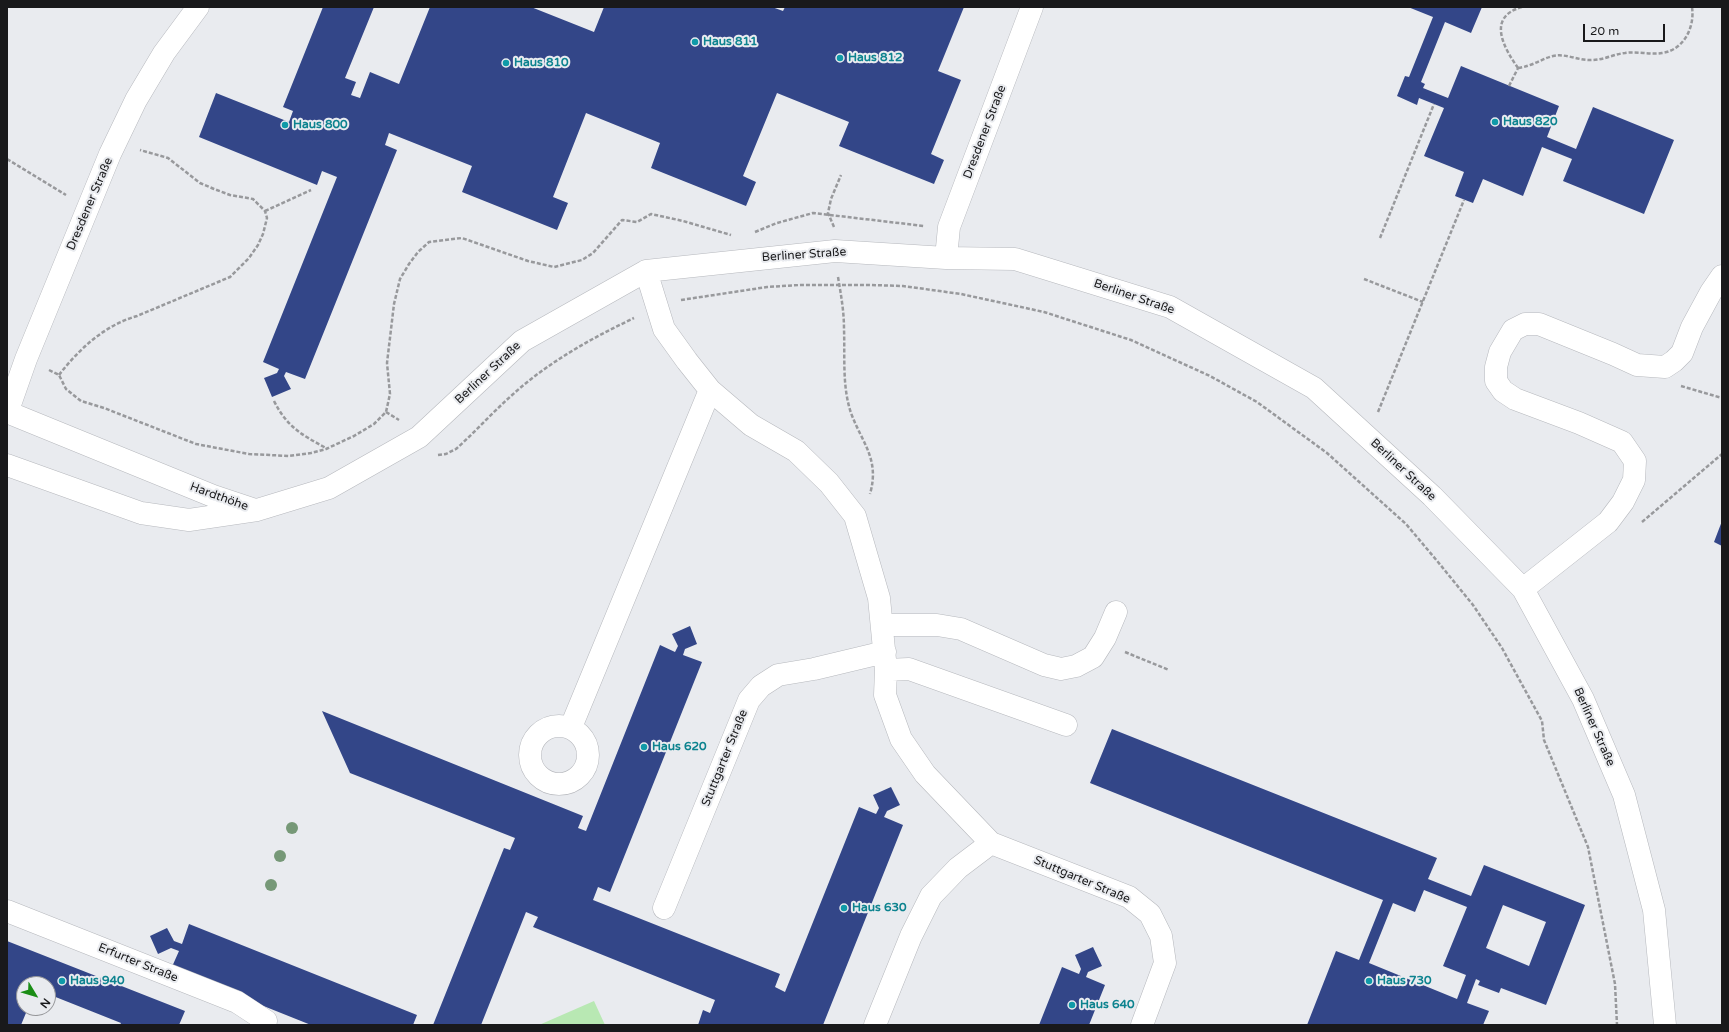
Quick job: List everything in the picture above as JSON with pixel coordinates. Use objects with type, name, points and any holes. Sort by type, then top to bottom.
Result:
[{"type":"lane","name":"Dresdener Straße","points":[[7,413],[26,358],[87,208],[117,140],[136,100],[164,53],[198,7]]},
{"type":"lane","name":"Dresdener Straße","points":[[946,258],[949,227],[1032,7]]},
{"type":"lane","name":"Berliner Straße","points":[[257,510],[329,488],[419,437],[522,341],[646,271],[835,251],[946,258],[1015,259],[1170,307],[1314,388],[1432,496],[1523,589],[1583,699],[1624,795],[1654,910],[1665,1025]]},
{"type":"lane","name":"Stuttgarter Straße","points":[[646,271],[664,329],[686,362],[710,390],[751,425],[796,451],[829,483],[855,516],[879,598],[886,661],[886,695],[901,738],[925,774],[991,843],[1129,897],[1150,914],[1161,936],[1165,962],[1142,1025]]},
{"type":"lane","points":[[1523,589],[1608,522],[1623,502],[1634,480],[1635,462],[1622,442],[1579,422],[1515,399],[1503,392],[1496,381],[1496,367],[1500,352],[1513,330],[1524,324],[1539,324],[1637,365],[1665,367],[1674,362],[1682,353],[1692,327],[1711,292],[1722,276]]},
{"type":"lane","points":[[571,727],[710,390]]},
{"type":"lane","name":"Hardthöhe","points":[[7,413],[213,496],[257,510]]},
{"type":"lane","name":"Hardthöhe","points":[[7,465],[141,513],[189,520],[257,510]]},
{"type":"lane","points":[[882,625],[931,625],[961,629],[1044,665],[1061,669],[1076,666],[1093,656],[1102,642],[1116,612]]},
{"type":"lane","name":"Stuttgarter Straße","points":[[664,908],[749,700],[761,686],[778,675],[814,669],[886,661]]},
{"type":"lane","points":[[886,661],[1066,725]]},
{"type":"lane","points":[[875,1025],[911,936],[931,896],[958,868],[991,843]]},
{"type":"lane","name":"Erfurter Straße","points":[[7,911],[237,1002],[266,1021]]},
{"type":"path","points":[[1518,68],[1506,52],[1501,33],[1502,22],[1507,14],[1522,7]]},
{"type":"path","points":[[1518,68],[1532,66],[1553,56],[1593,60],[1625,53],[1655,54],[1671,52],[1687,35],[1693,14],[1692,7]]},
{"type":"path","points":[[1509,86],[1518,68]]},
{"type":"path","points":[[1380,238],[1434,104]]},
{"type":"path","points":[[59,375],[76,354],[98,335],[125,320],[230,276],[249,258],[258,245],[266,225],[265,211],[253,199],[230,195],[200,183],[168,158],[141,151],[117,140]]},
{"type":"path","points":[[7,159],[87,208]]},
{"type":"path","points":[[841,175],[831,199],[828,213],[834,227],[839,285],[843,301],[845,387],[852,414],[870,452],[873,472],[870,494],[855,516]]},
{"type":"path","points":[[265,211],[311,190]]},
{"type":"path","points":[[1360,430],[1378,411],[1464,200]]},
{"type":"path","points":[[749,234],[800,215],[813,213],[828,213],[921,226],[949,227]]},
{"type":"path","points":[[26,358],[59,375],[66,388],[81,401],[196,444],[243,453],[289,456],[311,453],[326,449],[354,436],[374,424],[386,412],[390,394],[387,363],[394,304],[400,279],[408,264],[429,242],[462,238],[528,261],[554,267],[582,260],[593,253],[622,220],[637,222],[651,214],[683,221],[733,236],[737,235]]},
{"type":"path","points":[[1364,279],[1423,302]]},
{"type":"path","points":[[386,412],[397,418],[437,455],[446,454],[456,449],[511,396],[540,372],[602,333],[657,307],[685,299],[767,287],[839,285],[903,286],[961,294],[1044,312],[1131,340],[1210,376],[1257,402],[1327,453],[1406,524],[1473,605],[1502,648],[1542,721],[1544,740],[1588,847],[1615,984],[1617,1025]]},
{"type":"path","points":[[1681,386],[1722,398]]},
{"type":"path","points":[[274,402],[294,429],[326,449]]},
{"type":"path","points":[[1637,526],[1722,454]]},
{"type":"path","points":[[1102,642],[1169,670]]},
{"type":"green space","points":[[594,1001],[605,1025],[539,1025]]},
{"type":"building","points":[[323,7],[374,7],[345,78],[356,82],[351,95],[360,98],[370,72],[399,84],[430,7],[531,7],[594,32],[604,7],[772,7],[783,11],[785,7],[964,7],[938,71],[961,80],[931,154],[944,160],[934,184],[839,146],[849,122],[777,93],[743,176],[756,182],[746,206],[651,168],[660,143],[586,113],[553,197],[568,203],[557,230],[462,192],[472,166],[389,133],[385,145],[397,150],[305,379],[286,372],[284,376],[291,389],[272,397],[264,378],[277,373],[279,369],[263,362],[337,177],[322,171],[317,185],[199,137],[216,93],[289,122],[293,111],[283,107]]},
{"type":"building","points":[[1408,7],[1482,7],[1471,33],[1445,22],[1421,82],[1425,84],[1423,88],[1448,98],[1461,66],[1559,106],[1547,137],[1576,149],[1593,107],[1674,140],[1644,214],[1563,181],[1572,159],[1542,147],[1523,196],[1483,179],[1473,203],[1455,196],[1464,172],[1424,156],[1444,108],[1419,98],[1417,105],[1397,96],[1405,76],[1409,77],[1433,17]]},
{"type":"building","points":[[1722,521],[1722,546],[1714,542]]},
{"type":"building","points":[[690,626],[697,644],[685,649],[683,655],[702,662],[610,892],[598,887],[593,900],[780,974],[775,987],[785,992],[859,807],[876,814],[879,808],[873,795],[891,787],[900,805],[887,811],[884,817],[903,825],[823,1025],[698,1025],[703,1010],[710,1013],[715,1000],[533,927],[538,917],[526,912],[481,1025],[433,1025],[504,848],[510,850],[515,838],[350,773],[322,711],[583,816],[578,828],[586,831],[660,645],[675,652],[678,646],[672,634]]},
{"type":"building","points":[[1112,729],[1437,858],[1428,879],[1471,896],[1484,865],[1585,905],[1546,1005],[1501,988],[1499,993],[1478,985],[1480,981],[1476,979],[1467,1003],[1489,1011],[1483,1025],[1307,1025],[1336,951],[1359,960],[1383,900],[1090,783]],"holes":[[[1424,890],[1467,907],[1443,966],[1466,975],[1457,999],[1369,963],[1393,903],[1415,912]],[[1503,905],[1546,922],[1529,966],[1486,948]]]},
{"type":"building","points":[[189,924],[417,1015],[413,1025],[311,1025],[171,969],[179,951],[171,948],[158,954],[150,936],[167,928],[174,941],[182,944]]},
{"type":"building","name":"Haus 940","points":[[7,941],[185,1011],[179,1025],[120,1025],[121,1023],[56,997],[56,976],[16,976],[16,1016],[25,1016],[21,1025],[7,1025]]},
{"type":"building","name":"Haus 640","points":[[1093,947],[1102,966],[1088,972],[1086,977],[1105,985],[1089,1025],[1039,1025],[1062,967],[1079,974],[1081,969],[1075,955]]},
{"type":"place","name":"Haus 811","points":[[695,42]]},
{"type":"place","name":"Haus 812","points":[[840,58]]},
{"type":"place","name":"Haus 810","points":[[506,63]]},
{"type":"place","name":"Haus 820","points":[[1495,122]]},
{"type":"place","name":"Haus 800","points":[[285,125]]},
{"type":"place","name":"Haus 620","points":[[644,747]]},
{"type":"place","name":"Haus 630","points":[[844,908]]},
{"type":"place","name":"Haus 940","points":[[62,981]]},
{"type":"place","name":"Haus 730","points":[[1369,981]]},
{"type":"place","name":"Haus 640","points":[[1072,1005]]}]
